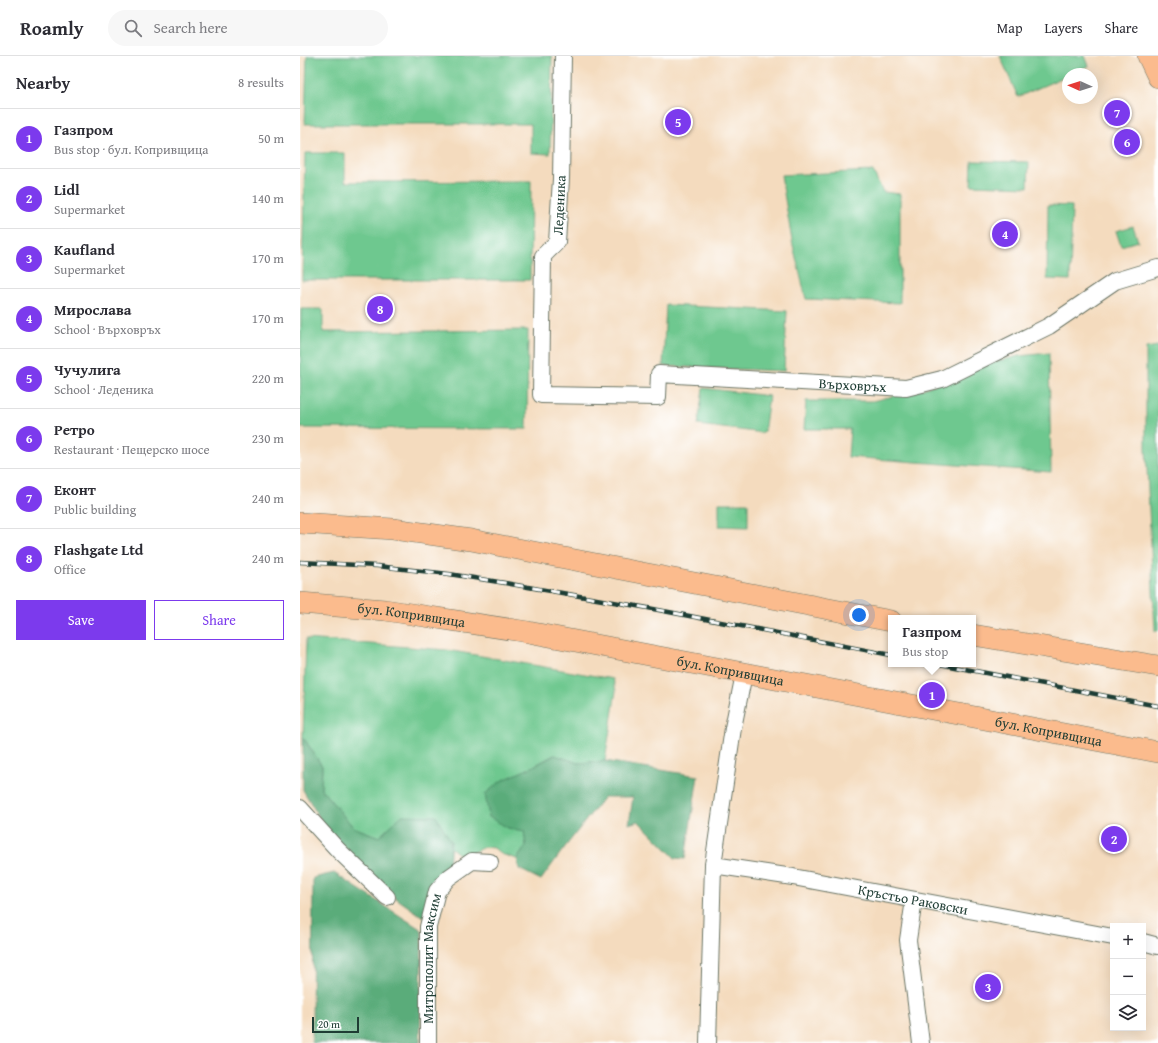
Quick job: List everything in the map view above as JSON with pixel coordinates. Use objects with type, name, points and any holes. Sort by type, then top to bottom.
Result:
[{"type":"main road","points":[[1148,56],[1158,75]]},
{"type":"main road","points":[[300,523],[393,529],[471,540],[888,620]]},
{"type":"main road","name":"бул. Копривщица","points":[[300,603],[385,610],[445,618],[528,632],[1158,752]]},
{"type":"main road","points":[[976,636],[1158,666]]},
{"type":"street","name":"Леденика","points":[[541,396],[543,256],[557,242],[561,179],[563,56]]},
{"type":"street","name":"Върховръх","points":[[541,396],[658,397],[659,374],[906,388],[942,379],[1049,326],[1115,281],[1158,268]]},
{"type":"street","points":[[708,1043],[713,865],[733,728],[744,674]]},
{"type":"street","points":[[300,808],[338,850],[387,897]]},
{"type":"street","name":"Митрополит Максим","points":[[428,1043],[428,927],[437,891],[448,878],[472,861],[490,862]]},
{"type":"street","name":"Кръстьо Раковски","points":[[713,865],[793,878],[1110,936]]},
{"type":"street","points":[[914,900],[908,940],[921,1043]]},
{"type":"street","points":[[1146,943],[1158,946]]},
{"type":"street","points":[[428,1043],[436,1043]]},
{"type":"green space","points":[[307,56],[552,56],[550,154],[531,153],[531,124],[305,124]]},
{"type":"green space","points":[[1000,56],[1085,56],[1089,66],[1084,68],[1062,68],[1062,78],[1018,97]]},
{"type":"green space","points":[[305,153],[345,153],[345,182],[531,181],[530,280],[302,280]]},
{"type":"green space","points":[[972,161],[1029,162],[1028,187],[971,185]]},
{"type":"green space","points":[[873,171],[883,192],[900,194],[900,303],[806,299],[792,241],[781,175]]},
{"type":"green space","points":[[1048,205],[1072,206],[1070,280],[1047,279]]},
{"type":"green space","points":[[1133,226],[1138,241],[1121,246],[1116,231]]},
{"type":"green space","points":[[666,305],[787,311],[784,371],[663,366]]},
{"type":"green space","points":[[301,309],[323,309],[323,332],[528,330],[527,429],[300,428]]},
{"type":"green space","points":[[1158,346],[1158,631],[1155,631],[1146,448],[1146,348]]},
{"type":"green space","points":[[1049,353],[1051,472],[848,457],[850,429],[804,429],[806,401],[872,401],[920,390],[984,365],[1019,356]]},
{"type":"green space","points":[[703,388],[769,396],[764,433],[698,425]]},
{"type":"green space","points":[[719,503],[748,503],[748,527],[719,526]]},
{"type":"green space","points":[[306,639],[447,650],[613,679],[616,691],[605,761],[578,763],[554,755],[532,767],[508,828],[524,830],[526,846],[517,859],[501,854],[494,848],[484,847],[463,857],[450,847],[451,841],[402,816],[379,837],[353,827],[321,789],[322,766],[303,737]]},
{"type":"green space","points":[[303,737],[322,766],[321,789],[353,827],[379,837],[402,815],[436,816],[451,841],[449,868],[423,917],[390,894],[325,827],[303,790]]},
{"type":"green space","points":[[555,755],[578,763],[605,761],[698,776],[685,859],[675,858],[638,821],[629,824],[633,797],[604,797],[541,880],[519,869],[517,859],[526,846],[524,831],[508,828],[489,817],[485,794],[501,781]]},
{"type":"green space","points":[[334,873],[422,930],[420,1043],[312,1043],[313,878]]},
{"type":"railway","points":[[300,562],[377,566],[449,574],[648,608],[888,654]]},
{"type":"railway","points":[[955,667],[1158,706]]},
{"type":"place","name":"Еконт","points":[[1117,113]]},
{"type":"place","name":"Чучулига","points":[[678,122]]},
{"type":"place","name":"Ретро","points":[[1127,142]]},
{"type":"place","name":"Мирослава","points":[[1005,234]]},
{"type":"place","name":"Flashgate Ltd","points":[[380,309]]},
{"type":"place","name":"Газпром","points":[[932,695]]},
{"type":"place","name":"Lidl","points":[[1114,839]]},
{"type":"place","name":"Kaufland","points":[[988,987]]}]
